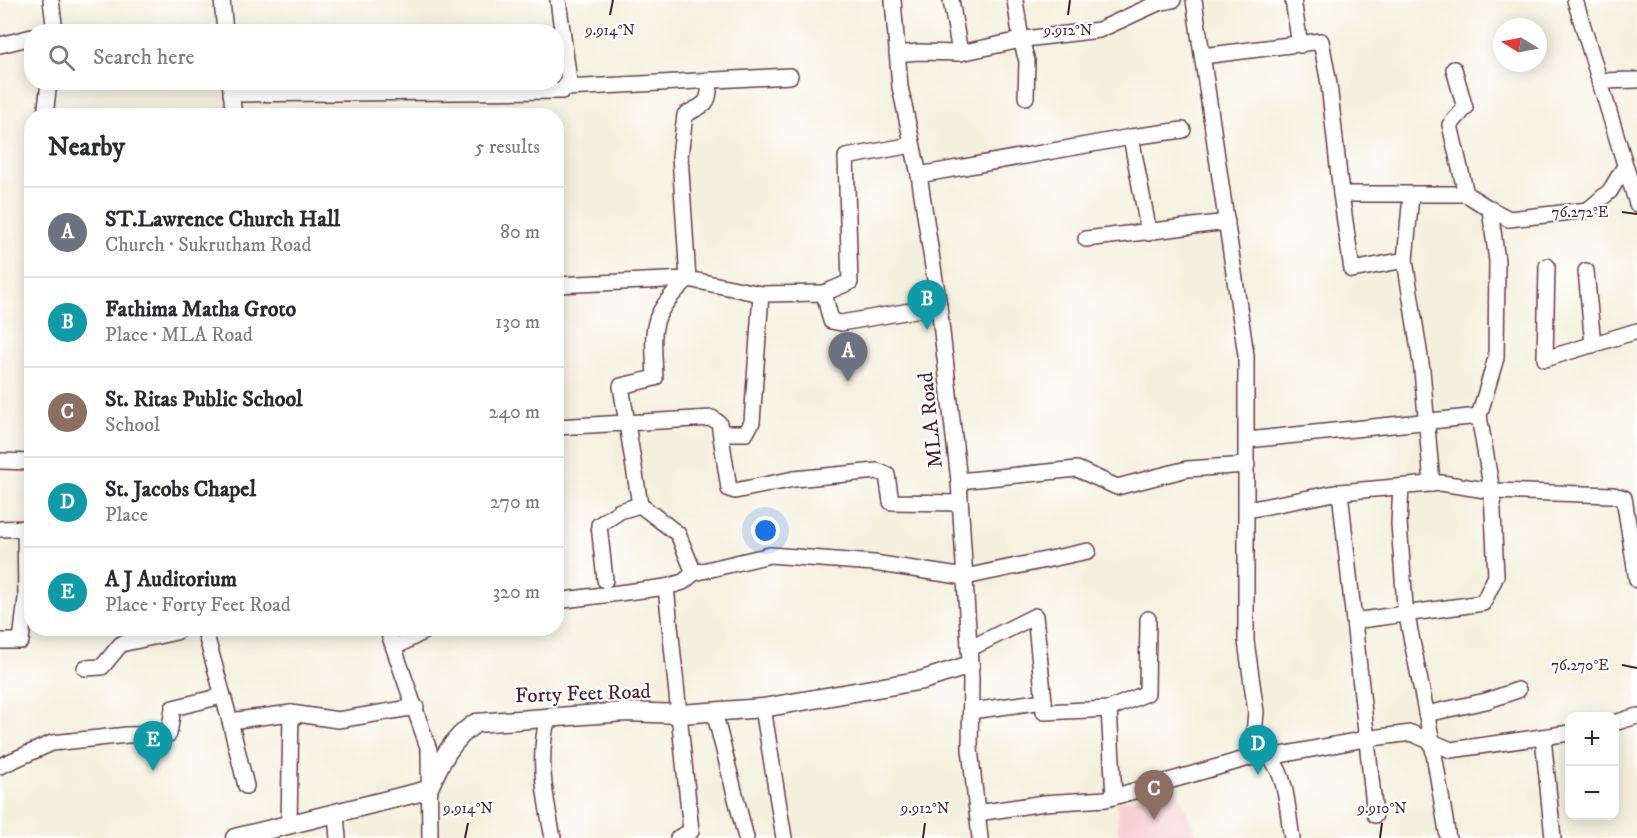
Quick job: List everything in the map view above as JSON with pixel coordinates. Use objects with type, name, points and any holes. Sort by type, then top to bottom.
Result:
[{"type":"main road","name":"Forty Feet Road","points":[[428,790],[439,765],[453,744],[463,731],[476,723],[626,712],[681,714],[763,708],[923,680],[970,657]]},
{"type":"main road","points":[[235,838],[264,834],[289,825],[428,790]]},
{"type":"street","points":[[51,0],[55,24]]},
{"type":"street","points":[[222,0],[224,24]]},
{"type":"street","points":[[558,0],[561,24]]},
{"type":"street","name":"MLA Road","points":[[893,0],[900,87],[919,175],[939,306],[959,481],[970,657],[970,749],[980,838]]},
{"type":"street","points":[[951,0],[960,53]]},
{"type":"street","points":[[1015,0],[1021,40],[1027,61],[1026,97]]},
{"type":"street","points":[[897,54],[918,51],[960,53],[1021,40],[1099,30],[1158,3],[1173,0]]},
{"type":"street","points":[[1194,0],[1246,355],[1246,641],[1256,712],[1252,757]]},
{"type":"street","points":[[1293,0],[1300,45]]},
{"type":"street","points":[[1575,0],[1637,204]]},
{"type":"street","points":[[0,45],[24,39]]},
{"type":"street","points":[[1203,56],[1321,41],[1329,84],[1352,270],[1405,260]]},
{"type":"street","points":[[564,44],[569,81],[566,88],[790,76]]},
{"type":"street","points":[[1454,69],[1465,108],[1450,125],[1466,194]]},
{"type":"street","points":[[694,573],[678,534],[640,505],[621,386],[655,378],[653,326],[670,296],[688,279],[680,139],[685,115],[705,106],[709,99],[710,80]]},
{"type":"street","points":[[1599,81],[1637,80]]},
{"type":"street","points":[[46,108],[48,90]]},
{"type":"street","points":[[231,90],[233,108]]},
{"type":"street","points":[[451,90],[563,90]]},
{"type":"street","points":[[919,175],[1131,137],[1183,130]]},
{"type":"street","points":[[1131,137],[1149,233]]},
{"type":"street","points":[[564,285],[688,279],[761,294],[824,293],[850,282],[846,157],[912,145]]},
{"type":"street","points":[[1341,194],[1466,194],[1509,219],[1588,210],[1610,191],[1625,166]]},
{"type":"street","points":[[1411,195],[1405,260],[1422,370],[1424,422],[1432,484]]},
{"type":"street","points":[[1354,621],[1483,603],[1496,576],[1492,491],[1479,416],[1496,358],[1497,261],[1490,209]]},
{"type":"street","points":[[1086,239],[1227,222]]},
{"type":"street","points":[[1547,267],[1545,359],[1637,332]]},
{"type":"street","points":[[1586,271],[1593,345]]},
{"type":"street","points":[[824,293],[831,321],[841,323],[939,306]]},
{"type":"street","points":[[722,433],[746,433],[752,422],[761,294]]},
{"type":"street","points":[[1247,440],[1479,416]]},
{"type":"street","points":[[564,426],[712,418],[719,423],[722,433],[729,489],[735,491],[794,479],[877,471],[887,475],[891,502],[960,502]]},
{"type":"street","points":[[0,461],[24,462]]},
{"type":"street","points":[[959,481],[1077,469],[1117,487],[1187,469],[1247,465]]},
{"type":"street","points":[[1247,510],[1340,492],[1432,484],[1492,491],[1613,495],[1624,498],[1634,544],[1637,580]]},
{"type":"street","points":[[1401,487],[1400,523],[1406,613],[1432,742],[1448,838]]},
{"type":"street","points":[[1340,492],[1375,815]]},
{"type":"street","points":[[605,580],[599,525],[620,512],[640,505]]},
{"type":"street","points":[[0,529],[24,528]]},
{"type":"street","points":[[564,600],[666,587],[683,582],[694,573],[771,555],[874,563],[965,577],[1088,551]]},
{"type":"street","points":[[666,587],[681,714],[691,831],[678,838]]},
{"type":"street","points":[[0,641],[21,641],[24,615]]},
{"type":"street","points":[[970,657],[1035,616],[1044,712],[1109,709],[1147,693],[1148,619]]},
{"type":"street","points":[[85,668],[102,667],[121,644],[158,636]]},
{"type":"street","points":[[206,636],[246,786]]},
{"type":"street","points":[[390,636],[429,750],[430,838]]},
{"type":"street","points":[[394,648],[416,636]]},
{"type":"street","points":[[1426,714],[1486,701],[1518,690]]},
{"type":"street","points":[[0,765],[52,743],[127,735],[169,734],[173,708],[222,696]]},
{"type":"street","points":[[971,711],[1044,701]]},
{"type":"street","points":[[230,721],[291,713],[338,720],[416,707]]},
{"type":"street","points":[[763,708],[784,838]]},
{"type":"street","points":[[1109,709],[1114,796]]},
{"type":"street","points":[[714,711],[746,838]]},
{"type":"street","points":[[289,825],[291,713]]},
{"type":"street","points":[[1619,721],[1637,716]]},
{"type":"street","points":[[548,717],[542,739],[541,765],[553,838]]},
{"type":"street","points":[[978,813],[1114,796],[1252,757],[1270,757],[1365,739],[1411,733],[1451,750],[1565,734]]},
{"type":"street","points":[[1543,737],[1554,838]]},
{"type":"street","points":[[1270,757],[1278,766],[1292,838]]},
{"type":"street","points":[[336,815],[338,838]]},
{"type":"shaded area","points":[[1178,791],[1198,838],[1119,838],[1116,802]]},
{"type":"place","name":"Fathima Matha Groto","points":[[927,330]]},
{"type":"place","name":"ST.Lawrence Church Hall","points":[[848,382]]},
{"type":"place","name":"A J Auditorium","points":[[153,771]]},
{"type":"place","name":"St. Jacobs Chapel","points":[[1258,775]]},
{"type":"place","name":"St. Ritas Public School","points":[[1154,820]]}]
